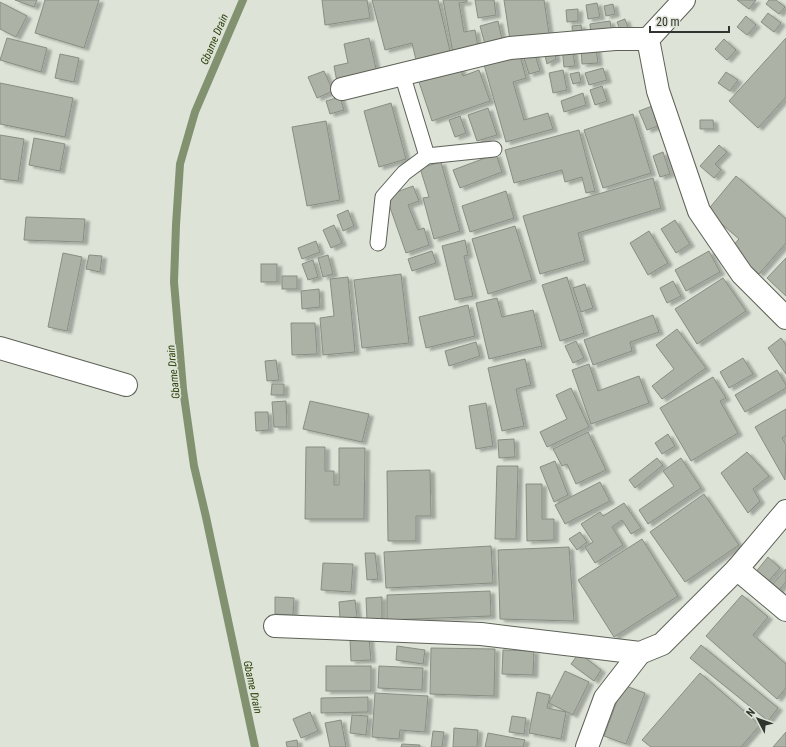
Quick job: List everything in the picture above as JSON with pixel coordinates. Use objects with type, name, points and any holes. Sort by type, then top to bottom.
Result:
[{"type":"street","points":[[342,89],[510,48],[615,39],[648,39],[684,0]]},
{"type":"street","points":[[648,39],[658,90],[699,211],[742,274],[786,318]]},
{"type":"street","points":[[0,348],[126,386]]},
{"type":"street","points":[[275,626],[481,634],[612,651],[640,653],[662,644],[737,569],[786,511]]},
{"type":"street","points":[[737,569],[786,610]]},
{"type":"street","points":[[587,747],[605,698],[640,653]]},
{"type":"lane","points":[[402,74],[427,156]]},
{"type":"lane","points":[[378,243],[383,197],[404,173],[427,156],[494,149]]},
{"type":"building","points":[[15,0],[37,0],[34,7]]},
{"type":"building","points":[[45,0],[99,0],[84,48],[35,33]]},
{"type":"building","points":[[322,0],[367,0],[370,18],[325,25]]},
{"type":"building","points":[[372,0],[438,0],[450,51],[416,60],[412,43],[385,50]]},
{"type":"building","points":[[443,0],[467,0],[467,2],[459,3],[464,32],[475,30],[479,53],[454,58]]},
{"type":"building","points":[[475,0],[494,0],[496,15],[478,18]]},
{"type":"building","points":[[504,0],[544,0],[549,34],[510,40]]},
{"type":"building","points":[[737,0],[756,0],[749,9]]},
{"type":"building","points":[[769,0],[776,0],[785,7],[779,14],[766,4]]},
{"type":"building","points":[[0,2],[27,16],[16,37],[0,29]]},
{"type":"building","points":[[597,3],[600,17],[588,19],[586,5]]},
{"type":"building","points":[[613,4],[615,14],[606,16],[604,6]]},
{"type":"building","points":[[578,9],[578,21],[567,22],[566,10]]},
{"type":"building","points":[[768,13],[781,23],[774,32],[761,22]]},
{"type":"building","points":[[746,16],[756,25],[747,35],[737,27]]},
{"type":"building","points":[[625,19],[630,33],[622,35],[617,22]]},
{"type":"building","points":[[498,21],[503,44],[486,48],[480,26]]},
{"type":"building","points":[[610,21],[612,34],[591,37],[590,24]]},
{"type":"building","points":[[581,25],[583,37],[573,38],[572,26]]},
{"type":"building","points":[[7,38],[47,48],[41,72],[0,60]]},
{"type":"building","points":[[369,38],[377,73],[337,82],[334,66],[348,63],[344,44]]},
{"type":"building","points":[[786,38],[786,97],[758,128],[729,101]]},
{"type":"building","points":[[724,39],[736,50],[727,60],[715,49]]},
{"type":"building","points":[[553,45],[556,59],[547,64],[543,47]]},
{"type":"building","points":[[572,46],[575,66],[564,67],[562,48]]},
{"type":"building","points":[[596,48],[598,63],[582,64],[581,49]]},
{"type":"building","points":[[519,51],[526,78],[513,82],[524,120],[548,113],[553,129],[506,142],[483,61]]},
{"type":"building","points":[[534,51],[540,71],[529,74],[523,55]]},
{"type":"building","points":[[60,54],[79,58],[74,82],[55,78]]},
{"type":"building","points":[[459,65],[463,76],[479,70],[490,101],[432,121],[418,79]]},
{"type":"building","points":[[603,68],[607,80],[589,85],[585,73]]},
{"type":"building","points":[[563,70],[567,90],[553,93],[549,73]]},
{"type":"building","points":[[324,71],[333,91],[317,98],[308,77]]},
{"type":"building","points":[[579,72],[581,82],[573,84],[570,74]]},
{"type":"building","points":[[726,72],[738,80],[730,91],[718,83]]},
{"type":"building","points":[[0,83],[73,98],[65,137],[0,124]]},
{"type":"building","points":[[602,86],[607,101],[595,105],[590,90]]},
{"type":"building","points":[[583,93],[586,105],[564,112],[561,101]]},
{"type":"building","points":[[340,97],[344,110],[330,114],[326,101]]},
{"type":"building","points":[[391,103],[406,159],[379,167],[364,111]]},
{"type":"building","points":[[655,105],[663,124],[647,130],[639,111]]},
{"type":"building","points":[[488,108],[497,135],[477,141],[468,115]]},
{"type":"building","points":[[633,114],[651,173],[603,188],[584,130]]},
{"type":"building","points":[[460,116],[466,133],[455,137],[449,120]]},
{"type":"building","points":[[700,120],[713,120],[714,129],[700,129]]},
{"type":"building","points":[[326,121],[340,200],[307,206],[292,127]]},
{"type":"building","points":[[579,130],[595,191],[586,193],[582,177],[565,182],[562,170],[514,183],[505,150]]},
{"type":"building","points":[[0,135],[24,139],[18,181],[0,179]]},
{"type":"building","points":[[34,138],[65,144],[60,171],[29,165]]},
{"type":"building","points":[[719,145],[727,152],[715,164],[721,170],[714,178],[700,166]]},
{"type":"building","points":[[663,152],[670,174],[660,177],[653,156]]},
{"type":"building","points":[[496,154],[502,172],[460,188],[453,170]]},
{"type":"building","points":[[441,162],[460,231],[434,239],[423,198],[429,197],[420,168]]},
{"type":"building","points":[[736,176],[786,219],[786,243],[759,274],[730,249],[739,239],[707,211]]},
{"type":"building","points":[[653,178],[661,208],[578,233],[585,261],[540,274],[523,216]]},
{"type":"building","points":[[413,186],[419,201],[408,205],[418,230],[424,228],[429,245],[406,253],[386,196]]},
{"type":"building","points":[[506,191],[514,218],[470,232],[462,206]]},
{"type":"building","points":[[348,210],[354,226],[343,231],[337,215]]},
{"type":"building","points":[[26,217],[85,219],[83,242],[24,240]]},
{"type":"building","points":[[675,220],[690,244],[676,253],[661,229]]},
{"type":"building","points":[[334,225],[342,243],[331,248],[323,230]]},
{"type":"building","points":[[515,226],[532,280],[488,294],[472,239]]},
{"type":"building","points":[[649,231],[668,263],[648,275],[630,243]]},
{"type":"building","points":[[465,240],[468,255],[464,256],[473,296],[455,300],[442,246]]},
{"type":"building","points":[[316,241],[320,252],[302,259],[298,248]]},
{"type":"building","points":[[432,251],[436,263],[412,271],[408,259]]},
{"type":"building","points":[[709,251],[720,272],[686,291],[675,270]]},
{"type":"building","points":[[63,253],[82,257],[67,331],[48,327]]},
{"type":"building","points":[[89,255],[102,256],[100,272],[86,269]]},
{"type":"building","points":[[328,255],[333,274],[323,277],[318,258]]},
{"type":"building","points":[[786,258],[786,296],[767,278]]},
{"type":"building","points":[[313,260],[318,277],[308,280],[302,264]]},
{"type":"building","points":[[261,264],[277,264],[277,282],[261,282]]},
{"type":"building","points":[[401,274],[409,343],[362,348],[354,280]]},
{"type":"building","points":[[282,276],[297,276],[297,289],[282,289]]},
{"type":"building","points":[[348,277],[355,352],[323,355],[320,318],[334,316],[330,279]]},
{"type":"building","points":[[567,277],[584,333],[560,341],[542,285]]},
{"type":"building","points":[[723,278],[746,311],[697,344],[675,309]]},
{"type":"building","points":[[673,281],[681,296],[667,303],[660,288]]},
{"type":"building","points":[[585,284],[593,308],[581,312],[573,288]]},
{"type":"building","points":[[319,289],[320,307],[302,309],[301,291]]},
{"type":"building","points":[[497,298],[502,317],[533,310],[542,346],[489,359],[476,303]]},
{"type":"building","points":[[468,305],[475,336],[426,348],[419,317]]},
{"type":"building","points":[[653,315],[659,332],[630,342],[632,351],[593,365],[584,340]]},
{"type":"building","points":[[291,323],[315,323],[317,354],[292,355]]},
{"type":"building","points":[[677,329],[706,368],[662,399],[652,386],[674,369],[656,345]]},
{"type":"building","points":[[781,338],[786,345],[786,374],[768,348]]},
{"type":"building","points":[[576,341],[584,358],[573,363],[565,346]]},
{"type":"building","points":[[476,342],[480,356],[449,366],[445,351]]},
{"type":"building","points":[[743,358],[753,374],[729,388],[720,372]]},
{"type":"building","points":[[525,359],[531,385],[516,389],[524,426],[502,431],[488,368]]},
{"type":"building","points":[[276,360],[279,380],[267,381],[265,361]]},
{"type":"building","points":[[589,364],[598,391],[639,376],[649,403],[591,424],[572,370]]},
{"type":"building","points":[[777,370],[786,385],[786,388],[745,412],[735,395]]},
{"type":"building","points":[[713,377],[726,398],[720,401],[738,433],[691,461],[660,408]]},
{"type":"building","points":[[272,384],[284,384],[284,395],[271,395]]},
{"type":"building","points":[[571,388],[589,427],[547,447],[540,432],[567,419],[556,395]]},
{"type":"building","points":[[286,401],[287,427],[274,427],[272,402]]},
{"type":"building","points":[[310,401],[369,414],[362,442],[303,429]]},
{"type":"building","points":[[486,403],[493,446],[476,449],[469,406]]},
{"type":"building","points":[[786,409],[786,435],[782,438],[786,445],[785,480],[755,427]]},
{"type":"building","points":[[255,412],[268,412],[269,430],[256,431]]},
{"type":"building","points":[[588,432],[606,470],[576,484],[567,464],[562,466],[553,449]]},
{"type":"building","points":[[668,434],[675,446],[662,454],[655,443]]},
{"type":"building","points":[[514,439],[515,457],[499,458],[498,440]]},
{"type":"building","points":[[306,447],[325,447],[325,471],[334,471],[334,485],[339,485],[339,448],[365,448],[364,519],[305,519]]},
{"type":"building","points":[[747,452],[769,476],[753,489],[760,501],[748,513],[721,473]]},
{"type":"building","points":[[657,458],[663,465],[635,488],[629,480]]},
{"type":"building","points":[[681,458],[701,488],[648,524],[639,510],[674,486],[663,471]]},
{"type":"building","points":[[555,461],[568,495],[554,502],[540,467]]},
{"type":"building","points":[[497,466],[518,466],[516,539],[495,539]]},
{"type":"building","points":[[430,470],[431,516],[416,516],[416,541],[388,541],[387,471]]},
{"type":"building","points":[[600,482],[610,501],[565,524],[555,505]]},
{"type":"building","points":[[526,484],[542,484],[542,519],[554,519],[554,540],[527,541]]},
{"type":"building","points":[[704,494],[739,545],[685,582],[650,532]]},
{"type":"building","points":[[624,503],[641,528],[631,534],[622,520],[612,527],[623,545],[595,563],[585,547],[593,542],[581,524],[600,512],[603,516]]},
{"type":"building","points":[[580,532],[587,542],[577,550],[569,539]]},
{"type":"building","points":[[642,539],[678,596],[614,637],[578,580]]},
{"type":"building","points":[[491,546],[493,583],[386,588],[384,552]]},
{"type":"building","points":[[569,547],[574,621],[500,619],[498,550]]},
{"type":"building","points":[[365,553],[375,553],[378,579],[367,580]]},
{"type":"building","points":[[768,557],[780,568],[767,583],[755,573]]},
{"type":"building","points":[[323,563],[353,564],[351,592],[321,590]]},
{"type":"building","points":[[786,569],[786,582],[778,591],[772,585]]},
{"type":"building","points":[[490,591],[491,616],[387,620],[387,595]]},
{"type":"building","points":[[742,595],[768,617],[753,635],[786,664],[786,688],[777,699],[706,636]]},
{"type":"building","points":[[275,597],[294,598],[293,615],[275,614]]},
{"type":"building","points":[[382,597],[382,621],[367,621],[366,598]]},
{"type":"building","points":[[355,600],[357,617],[340,619],[339,602]]},
{"type":"building","points":[[369,638],[371,660],[351,661],[350,639]]},
{"type":"building","points":[[701,645],[778,708],[768,721],[690,658]]},
{"type":"building","points":[[397,646],[425,650],[423,664],[396,660]]},
{"type":"building","points":[[431,648],[495,649],[494,696],[430,694]]},
{"type":"building","points":[[503,650],[534,651],[533,675],[502,674]]},
{"type":"building","points":[[579,653],[601,670],[594,681],[571,664]]},
{"type":"building","points":[[326,666],[371,666],[371,691],[326,691]]},
{"type":"building","points":[[379,666],[423,668],[422,690],[378,688]]},
{"type":"building","points":[[565,671],[589,682],[573,715],[549,703]]},
{"type":"building","points":[[700,673],[760,725],[741,747],[651,747],[642,740]]},
{"type":"building","points":[[623,685],[645,693],[626,744],[604,736]]},
{"type":"building","points":[[537,692],[550,695],[547,708],[566,712],[561,739],[529,733]]},
{"type":"building","points":[[375,693],[428,696],[425,732],[400,730],[399,739],[372,737]]},
{"type":"building","points":[[368,697],[368,712],[321,713],[321,698]]},
{"type":"building","points":[[310,712],[318,731],[301,738],[293,719]]},
{"type":"building","points":[[352,715],[368,716],[366,735],[350,733]]},
{"type":"building","points":[[512,716],[526,718],[524,734],[509,732]]},
{"type":"building","points":[[341,720],[346,747],[330,747],[325,723]]},
{"type":"building","points":[[454,728],[478,730],[477,747],[453,747]]},
{"type":"building","points":[[433,731],[444,732],[442,747],[431,747]]},
{"type":"building","points":[[786,732],[786,747],[773,747]]},
{"type":"building","points":[[488,733],[525,740],[523,747],[485,747]]},
{"type":"building","points":[[297,740],[298,747],[287,747],[286,742]]},
{"type":"building","points":[[402,744],[420,745],[420,747],[401,747]]},
{"type":"waterway","name":"Gbame Drain","points":[[243,0],[195,112],[180,164],[174,282],[183,389],[194,466],[255,747]]}]
